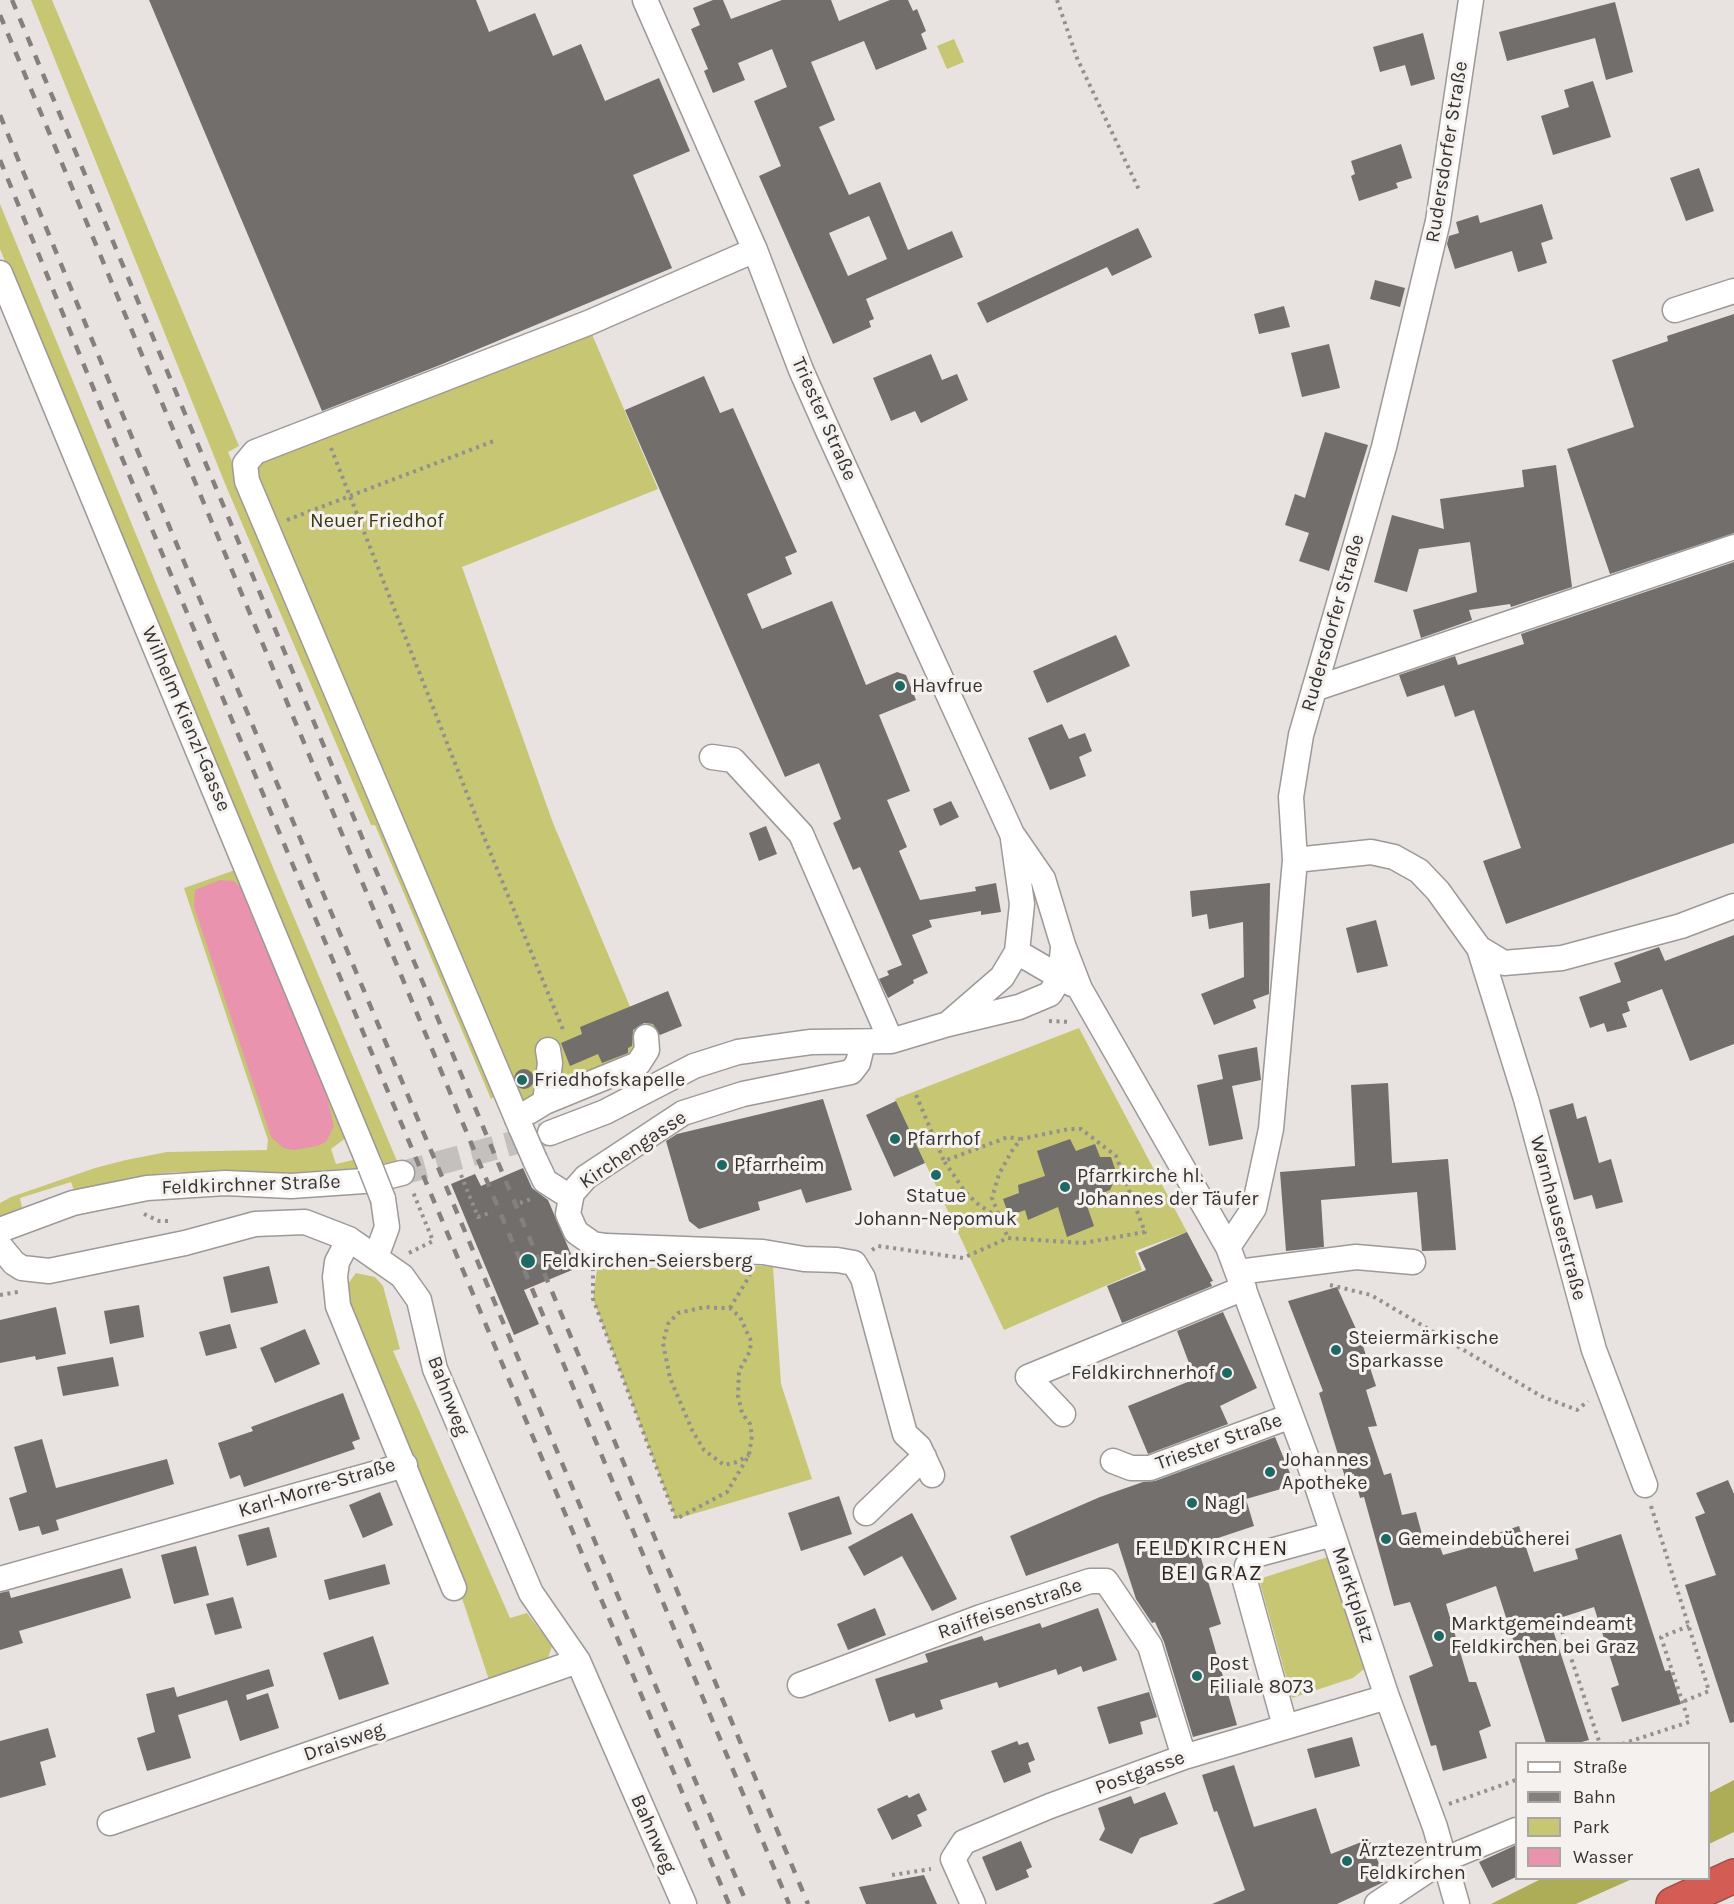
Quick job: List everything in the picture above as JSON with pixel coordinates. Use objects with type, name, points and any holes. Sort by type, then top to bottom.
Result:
[{"type":"highway","points":[[1673,1904],[1734,1876]]},
{"type":"street","name":"Triester Straße","points":[[645,0],[755,250],[801,370],[1012,834],[1043,879],[1063,945],[1080,989],[1228,1247],[1319,1493]]},
{"type":"street","name":"Rudersdorfer Straße","points":[[1228,1247],[1254,1208],[1271,1129],[1295,860],[1292,797],[1301,735],[1384,447],[1438,221],[1471,0]]},
{"type":"street","points":[[570,1197],[545,1181],[535,1160],[266,527],[244,472],[245,464],[255,452],[588,323],[755,250]]},
{"type":"street","name":"Wilhelm Kienzl-Gasse","points":[[0,273],[386,1181],[387,1227],[376,1257]]},
{"type":"street","points":[[1675,310],[1734,291]]},
{"type":"street","points":[[1314,689],[1734,547]]},
{"type":"street","points":[[712,757],[733,760],[801,834],[891,1041]]},
{"type":"street","points":[[948,1024],[1002,977],[1017,952],[1022,904],[1012,834]]},
{"type":"street","name":"Warnhauserstraße","points":[[1295,860],[1371,852],[1394,857],[1419,871],[1479,948],[1523,1088],[1594,1350],[1645,1485]]},
{"type":"street","name":"Warnhauserstraße","points":[[1479,948],[1504,963],[1562,958],[1681,926],[1734,906]]},
{"type":"street","points":[[550,1133],[605,1112],[671,1076],[718,1058],[785,1044],[891,1041],[1019,1007],[1050,993],[1060,977],[1063,945]]},
{"type":"street","points":[[1017,952],[1080,989]]},
{"type":"street","points":[[519,1123],[545,1102],[638,1064],[647,1050],[646,1037]]},
{"type":"street","name":"Kirchengasse","points":[[593,1244],[576,1232],[570,1223],[568,1214],[570,1197],[586,1177],[683,1113],[743,1094],[851,1072],[858,1063],[863,1042]]},
{"type":"street","points":[[545,1102],[550,1063],[548,1050]]},
{"type":"street","name":"Feldkirchner Straße","points":[[0,1230],[73,1203],[147,1188],[216,1183],[291,1186],[386,1181]]},
{"type":"street","name":"Bahnweg","points":[[0,1246],[14,1263],[22,1268],[49,1271],[175,1246],[255,1224],[305,1222],[349,1239],[402,1276],[419,1300],[435,1369],[531,1593],[578,1661],[684,1904]]},
{"type":"street","name":"Karl-Morre-Straße","points":[[0,1579],[405,1465],[338,1306],[335,1277],[337,1262],[349,1239]]},
{"type":"street","points":[[593,1244],[646,1250],[763,1252],[804,1259],[854,1263],[863,1278],[905,1434],[920,1447],[928,1466],[866,1513]]},
{"type":"street","points":[[1063,1414],[1028,1377],[1241,1280],[1356,1257],[1413,1263]]},
{"type":"street","name":"Triester Straße","points":[[1113,1461],[1131,1468],[1150,1468],[1291,1416]]},
{"type":"street","points":[[405,1465],[454,1588]]},
{"type":"street","name":"Marktplatz","points":[[1319,1493],[1387,1697]]},
{"type":"street","points":[[1285,1726],[1245,1581],[1247,1566],[1252,1556],[1333,1534]]},
{"type":"street","name":"Raiffeisenstraße","points":[[800,1685],[981,1617],[1090,1581],[1106,1581],[1150,1646],[1184,1757]]},
{"type":"street","name":"Draisweg","points":[[110,1823],[578,1661]]},
{"type":"street","points":[[1387,1697],[1429,1811],[1458,1904]]},
{"type":"street","name":"Postgasse","points":[[956,1865],[953,1859],[964,1842],[1050,1806],[1184,1757],[1387,1697]]},
{"type":"street","points":[[1377,1904],[1443,1860],[1515,1830]]},
{"type":"street","points":[[956,1865],[973,1904]]},
{"type":"path","points":[[1057,0],[1077,58],[1140,192]]},
{"type":"path","points":[[266,527],[350,498],[494,441]]},
{"type":"path","points":[[331,448],[564,1032],[564,1039],[548,1050]]},
{"type":"path","points":[[916,1095],[944,1161],[966,1193],[998,1217]]},
{"type":"path","points":[[854,1263],[878,1246],[963,1258],[1008,1238],[1083,1243],[1145,1232],[1116,1156],[1095,1137],[1081,1129],[1069,1129],[1021,1139],[1008,1137],[944,1161]]},
{"type":"path","points":[[1008,1238],[992,1198],[999,1174],[1021,1139]]},
{"type":"path","points":[[461,1175],[478,1217],[492,1212]]},
{"type":"path","points":[[386,1181],[433,1240]]},
{"type":"path","points":[[593,1244],[593,1299],[676,1519],[727,1492],[749,1455],[751,1430],[740,1405],[737,1382],[743,1361],[750,1351],[751,1341],[740,1317],[730,1308],[705,1307],[678,1313],[668,1324],[663,1343],[670,1378],[692,1430],[704,1450],[724,1465],[737,1462],[749,1455]]},
{"type":"path","points":[[730,1308],[763,1252]]},
{"type":"path","points":[[1320,1282],[1371,1295],[1541,1396],[1576,1410],[1593,1398]]},
{"type":"path","points":[[1645,1485],[1709,1691],[1682,1702]]},
{"type":"path","points":[[1625,1742],[1689,1722],[1661,1636],[1689,1626]]},
{"type":"path","points":[[1562,1631],[1600,1742]]},
{"type":"path","points":[[1429,1811],[1515,1780]]},
{"type":"path","points":[[892,1875],[956,1865]]},
{"type":"green space","points":[[31,0],[52,0],[239,446],[228,452],[497,1083],[495,1096],[491,1099],[375,825],[371,825],[226,486]]},
{"type":"green space","points":[[954,39],[964,62],[947,69],[937,46]]},
{"type":"green space","points":[[0,204],[277,877],[397,1161],[381,1164],[335,1060],[0,249]]},
{"type":"green space","name":"Neuer Friedhof","points":[[591,332],[658,489],[462,567],[553,823],[639,1028],[655,1023],[660,1035],[636,1054],[539,1113],[513,1091],[252,478],[260,462]]},
{"type":"green space","points":[[238,869],[347,1137],[331,1149],[336,1164],[353,1160],[359,1168],[290,1173],[176,1172],[146,1175],[74,1190],[71,1182],[20,1198],[22,1208],[0,1216],[0,1203],[11,1197],[95,1168],[126,1160],[167,1152],[267,1150],[268,1140],[184,888]]},
{"type":"green space","points":[[1079,1028],[1187,1232],[1135,1251],[1142,1270],[1004,1330],[895,1099]]},
{"type":"green space","points":[[773,1267],[781,1384],[812,1479],[676,1519],[593,1299],[597,1269]]},
{"type":"green space","points":[[356,1273],[375,1277],[383,1286],[400,1349],[393,1351],[510,1618],[527,1613],[552,1646],[548,1658],[529,1670],[489,1680],[464,1604],[344,1289]]},
{"type":"green space","points":[[1331,1556],[1364,1669],[1353,1678],[1292,1698],[1259,1579]]},
{"type":"shaded area","points":[[1734,1780],[1734,1832],[1710,1844],[1710,1792]]},
{"type":"shaded area","points":[[1539,1880],[1630,1880],[1576,1904],[1491,1904]]},
{"type":"water","points":[[220,880],[234,881],[243,890],[326,1093],[334,1126],[326,1142],[317,1146],[294,1150],[283,1148],[271,1137],[194,907],[195,890]]},
{"type":"building","points":[[149,0],[476,0],[489,32],[535,13],[553,56],[581,44],[605,101],[659,78],[690,151],[633,175],[672,268],[440,365],[322,411]]},
{"type":"building","points":[[713,0],[723,0],[731,19],[782,0],[831,0],[839,21],[890,0],[908,0],[913,11],[917,9],[926,31],[921,34],[927,49],[876,70],[864,41],[811,62],[835,120],[819,127],[849,195],[880,182],[908,250],[952,231],[963,257],[866,299],[874,319],[869,321],[871,327],[833,344],[759,176],[781,166],[754,101],[787,87],[772,49],[738,63],[745,80],[713,93],[704,71],[708,69],[691,29],[700,25],[693,8]],"holes":[[[869,216],[887,259],[848,276],[829,233]]]},
{"type":"building","points":[[1615,2],[1633,72],[1606,80],[1595,38],[1507,61],[1499,32]]},
{"type":"building","points":[[1423,33],[1435,79],[1411,86],[1405,65],[1380,72],[1373,47]]},
{"type":"building","points":[[1593,81],[1611,137],[1553,155],[1541,116],[1569,107],[1564,90]]},
{"type":"building","points":[[1401,144],[1412,178],[1396,183],[1398,188],[1359,201],[1351,176],[1355,174],[1351,161]]},
{"type":"building","points":[[1699,168],[1714,211],[1686,221],[1670,178]]},
{"type":"building","points":[[1542,204],[1553,239],[1541,243],[1547,263],[1518,272],[1512,251],[1455,269],[1447,244],[1449,236],[1459,233],[1456,222],[1478,215],[1480,223]]},
{"type":"building","points":[[1138,228],[1152,257],[1112,276],[1107,267],[987,323],[977,303]]},
{"type":"building","points":[[1375,280],[1405,288],[1400,307],[1370,299]]},
{"type":"building","points":[[1284,306],[1290,327],[1259,334],[1254,314]]},
{"type":"building","points":[[1734,314],[1734,533],[1610,574],[1567,449],[1634,427],[1612,360],[1668,341],[1667,336]]},
{"type":"building","points":[[1329,344],[1340,388],[1302,397],[1291,353]]},
{"type":"building","points":[[931,354],[942,380],[957,374],[968,400],[921,423],[915,411],[891,421],[873,378]]},
{"type":"building","points":[[704,376],[720,413],[733,408],[797,552],[785,557],[792,574],[747,594],[762,629],[832,601],[866,685],[897,672],[906,675],[916,700],[879,715],[910,791],[887,800],[907,847],[899,851],[920,900],[976,891],[975,887],[996,883],[1001,912],[981,915],[981,911],[929,920],[932,927],[912,935],[928,973],[913,980],[914,983],[888,998],[879,979],[889,975],[887,971],[902,965],[860,867],[853,870],[833,823],[841,819],[819,763],[785,777],[625,410]]},
{"type":"building","points":[[1325,432],[1368,445],[1329,571],[1299,561],[1309,533],[1285,525],[1295,494],[1305,498]]},
{"type":"building","points":[[1556,465],[1572,587],[1511,607],[1510,604],[1469,610],[1472,620],[1421,638],[1413,610],[1477,592],[1470,542],[1419,549],[1407,592],[1374,582],[1392,515],[1444,529],[1440,499],[1524,487],[1522,470]]},
{"type":"building","points":[[1734,562],[1734,843],[1506,924],[1483,861],[1521,848],[1474,710],[1455,717],[1444,685],[1407,697],[1399,675],[1455,656],[1458,665],[1524,644],[1521,634]]},
{"type":"building","points":[[1116,635],[1130,666],[1047,703],[1033,671]]},
{"type":"building","points":[[1062,724],[1069,739],[1085,733],[1092,751],[1079,757],[1086,776],[1050,790],[1028,738]]},
{"type":"building","points":[[951,801],[959,817],[940,826],[933,809]]},
{"type":"building","points":[[766,826],[777,854],[759,861],[749,833]]},
{"type":"building","points":[[1270,883],[1269,994],[1253,1000],[1256,1008],[1214,1025],[1201,994],[1244,977],[1243,922],[1209,929],[1207,914],[1192,917],[1190,891]]},
{"type":"building","points":[[1376,920],[1388,966],[1357,973],[1346,928]]},
{"type":"building","points":[[1734,935],[1734,1044],[1690,1061],[1662,989],[1627,1002],[1630,1011],[1622,1014],[1627,1027],[1607,1032],[1604,1023],[1590,1028],[1579,997],[1621,982],[1614,963],[1659,947],[1665,961]]},
{"type":"building","points":[[668,991],[682,1026],[660,1035],[653,1024],[644,1023],[633,1030],[632,1046],[628,1048],[628,1053],[602,1063],[598,1054],[570,1066],[561,1043],[582,1034],[580,1027]]},
{"type":"building","points":[[1257,1047],[1261,1080],[1232,1086],[1243,1139],[1209,1146],[1197,1085],[1223,1079],[1218,1055]]},
{"type":"building","name":"Friedhofskapelle","points":[[524,1069],[531,1072],[534,1079],[531,1086],[524,1089],[517,1086],[514,1079],[517,1072]]},
{"type":"building","points":[[1388,1083],[1392,1163],[1448,1159],[1456,1250],[1422,1251],[1417,1192],[1321,1200],[1324,1247],[1286,1251],[1280,1172],[1355,1166],[1351,1085]]},
{"type":"building","name":"Pfarrheim","points":[[823,1099],[852,1190],[806,1203],[801,1189],[758,1202],[760,1210],[699,1229],[689,1221],[666,1141],[677,1134]]},
{"type":"building","name":"Pfarrhof","points":[[896,1101],[925,1163],[894,1177],[866,1115]]},
{"type":"building","points":[[1573,1103],[1577,1119],[1586,1116],[1599,1163],[1611,1159],[1623,1202],[1596,1209],[1592,1195],[1574,1200],[1549,1110]]},
{"type":"building","name":"Pfarrkirche hl. Johannes der Täufer","points":[[1070,1139],[1076,1151],[1095,1144],[1100,1157],[1111,1157],[1117,1175],[1110,1190],[1085,1200],[1094,1226],[1067,1237],[1058,1207],[1028,1220],[1025,1210],[1009,1216],[1003,1199],[1019,1193],[1018,1185],[1045,1176],[1037,1151]]},
{"type":"building","points":[[523,1168],[532,1188],[548,1200],[577,1268],[524,1290],[539,1324],[514,1335],[451,1184],[475,1174],[481,1186]]},
{"type":"building","points":[[1187,1232],[1213,1281],[1210,1282],[1212,1286],[1122,1323],[1107,1286],[1146,1270],[1138,1253]]},
{"type":"building","points":[[269,1266],[278,1303],[231,1313],[223,1277]]},
{"type":"building","points":[[1337,1287],[1361,1340],[1376,1386],[1366,1390],[1377,1426],[1368,1427],[1384,1475],[1391,1473],[1402,1515],[1416,1512],[1423,1538],[1435,1534],[1443,1555],[1482,1544],[1480,1539],[1519,1526],[1534,1572],[1578,1559],[1575,1549],[1621,1534],[1665,1671],[1670,1670],[1681,1704],[1622,1722],[1611,1688],[1619,1685],[1594,1607],[1550,1621],[1589,1740],[1546,1742],[1496,1586],[1446,1604],[1469,1682],[1476,1682],[1491,1726],[1479,1731],[1487,1758],[1443,1771],[1436,1745],[1431,1746],[1409,1676],[1433,1666],[1410,1602],[1394,1606],[1364,1497],[1360,1498],[1354,1474],[1345,1477],[1319,1393],[1323,1391],[1288,1301]]},
{"type":"building","points":[[139,1305],[144,1337],[110,1344],[104,1311]]},
{"type":"building","points":[[56,1307],[66,1354],[36,1360],[35,1356],[0,1363],[0,1320]]},
{"type":"building","points":[[1223,1312],[1257,1388],[1220,1406],[1228,1424],[1148,1454],[1128,1406],[1195,1379],[1177,1331]]},
{"type":"building","points":[[230,1324],[237,1348],[206,1356],[199,1332]]},
{"type":"building","points":[[305,1329],[320,1364],[275,1383],[260,1348]]},
{"type":"building","points":[[113,1357],[119,1386],[63,1396],[57,1367]]},
{"type":"building","points":[[343,1393],[360,1439],[352,1442],[355,1449],[244,1487],[240,1475],[230,1479],[218,1443],[253,1431],[251,1427]]},
{"type":"building","points":[[1275,1437],[1295,1485],[1246,1499],[1254,1526],[1197,1545],[1221,1624],[1209,1628],[1237,1725],[1193,1737],[1164,1642],[1155,1622],[1152,1623],[1136,1599],[1118,1543],[1026,1576],[1010,1536],[1100,1497],[1143,1482],[1155,1481]]},
{"type":"building","points":[[42,1439],[56,1488],[167,1459],[174,1484],[56,1520],[59,1530],[42,1535],[39,1526],[19,1531],[9,1498],[27,1492],[14,1447]]},
{"type":"building","points":[[1728,1480],[1734,1494],[1734,1722],[1730,1723],[1685,1585],[1716,1575],[1695,1517],[1705,1513],[1696,1493]]},
{"type":"building","points":[[380,1492],[393,1525],[363,1538],[349,1505]]},
{"type":"building","points":[[839,1496],[852,1534],[801,1551],[788,1513]]},
{"type":"building","points":[[912,1513],[957,1599],[932,1611],[902,1556],[864,1576],[848,1547]]},
{"type":"building","points":[[269,1527],[277,1557],[247,1566],[238,1535]]},
{"type":"building","points":[[196,1546],[209,1595],[174,1604],[161,1555]]},
{"type":"building","points":[[385,1564],[390,1584],[329,1600],[324,1580]]},
{"type":"building","points":[[122,1568],[131,1598],[19,1631],[23,1643],[0,1650],[0,1593],[9,1591],[11,1598]]},
{"type":"building","points":[[233,1597],[242,1628],[215,1635],[206,1604]]},
{"type":"building","points":[[875,1608],[886,1635],[848,1650],[837,1624]]},
{"type":"building","points":[[1098,1608],[1117,1660],[1083,1672],[1081,1666],[1058,1675],[1056,1669],[999,1688],[997,1682],[940,1700],[943,1709],[916,1718],[914,1713],[889,1722],[875,1679],[928,1662],[925,1654],[982,1636],[984,1641],[1040,1623],[1042,1628]]},
{"type":"building","points":[[373,1636],[389,1684],[339,1700],[323,1653]]},
{"type":"building","points":[[269,1669],[274,1686],[246,1695],[247,1700],[268,1693],[279,1728],[240,1741],[227,1700],[178,1715],[191,1758],[147,1771],[137,1738],[155,1732],[146,1694],[174,1687],[177,1697]]},
{"type":"building","points":[[1149,1692],[1157,1717],[1140,1722],[1143,1734],[1109,1744],[1097,1707]]},
{"type":"building","points":[[48,1728],[56,1757],[40,1762],[46,1785],[0,1798],[0,1741]]},
{"type":"building","points":[[1352,1737],[1360,1766],[1315,1778],[1307,1749]]},
{"type":"building","points":[[1017,1741],[1019,1745],[1028,1742],[1035,1760],[1028,1763],[1031,1772],[1004,1783],[991,1751]]},
{"type":"building","points":[[1234,1765],[1254,1827],[1316,1808],[1331,1854],[1369,1839],[1386,1881],[1337,1904],[1212,1904],[1245,1890],[1202,1775]]},
{"type":"building","points":[[1165,1792],[1178,1824],[1140,1838],[1132,1854],[1099,1840],[1105,1829],[1098,1808],[1131,1796],[1134,1804]]},
{"type":"building","points":[[919,1793],[927,1810],[917,1815],[922,1826],[892,1840],[877,1809],[907,1795],[909,1798]]},
{"type":"building","points":[[1021,1841],[1032,1867],[1026,1870],[1029,1877],[996,1891],[982,1857]]},
{"type":"building","points":[[1515,1845],[1515,1877],[1492,1888],[1479,1862]]},
{"type":"building","points":[[924,1875],[937,1904],[866,1904],[859,1887]]},
{"type":"tunnel","points":[[402,1173],[550,1133]]},
{"type":"railway","points":[[12,0],[808,1904]]},
{"type":"railway","points":[[0,15],[789,1904]]},
{"type":"railway","points":[[0,115],[133,440],[747,1904]]},
{"type":"railway","points":[[0,160],[117,446],[729,1904]]},
{"type":"place","name":"Havfrue","points":[[900,686]]},
{"type":"place","name":"Friedhofskapelle","points":[[522,1080]]},
{"type":"place","name":"Pfarrhof","points":[[895,1139]]},
{"type":"place","name":"Pfarrheim","points":[[722,1165]]},
{"type":"place","name":"Statue Johann-Nepomuk","points":[[936,1175]]},
{"type":"place","name":"Pfarrkirche hl. Johannes der Täufer","points":[[1065,1187]]},
{"type":"place","name":"Feldkirchen-Seiersberg","points":[[528,1261]]},
{"type":"place","name":"Steiermärkische Sparkasse","points":[[1336,1350]]},
{"type":"place","name":"Feldkirchnerhof","points":[[1227,1373]]},
{"type":"place","name":"Johannes Apotheke","points":[[1270,1472]]},
{"type":"place","name":"Nagl","points":[[1192,1503]]},
{"type":"place","name":"Gemeindebücherei","points":[[1386,1539]]},
{"type":"place","name":"Marktgemeindeamt Feldkirchen bei Graz","points":[[1439,1636]]},
{"type":"place","name":"Post Filiale 8073","points":[[1197,1676]]},
{"type":"place","name":"Ärztezentrum Feldkirchen","points":[[1347,1861]]},
{"type":"district","name":"FELDKIRCHEN BEI GRAZ","points":[[1212,1562]]}]
